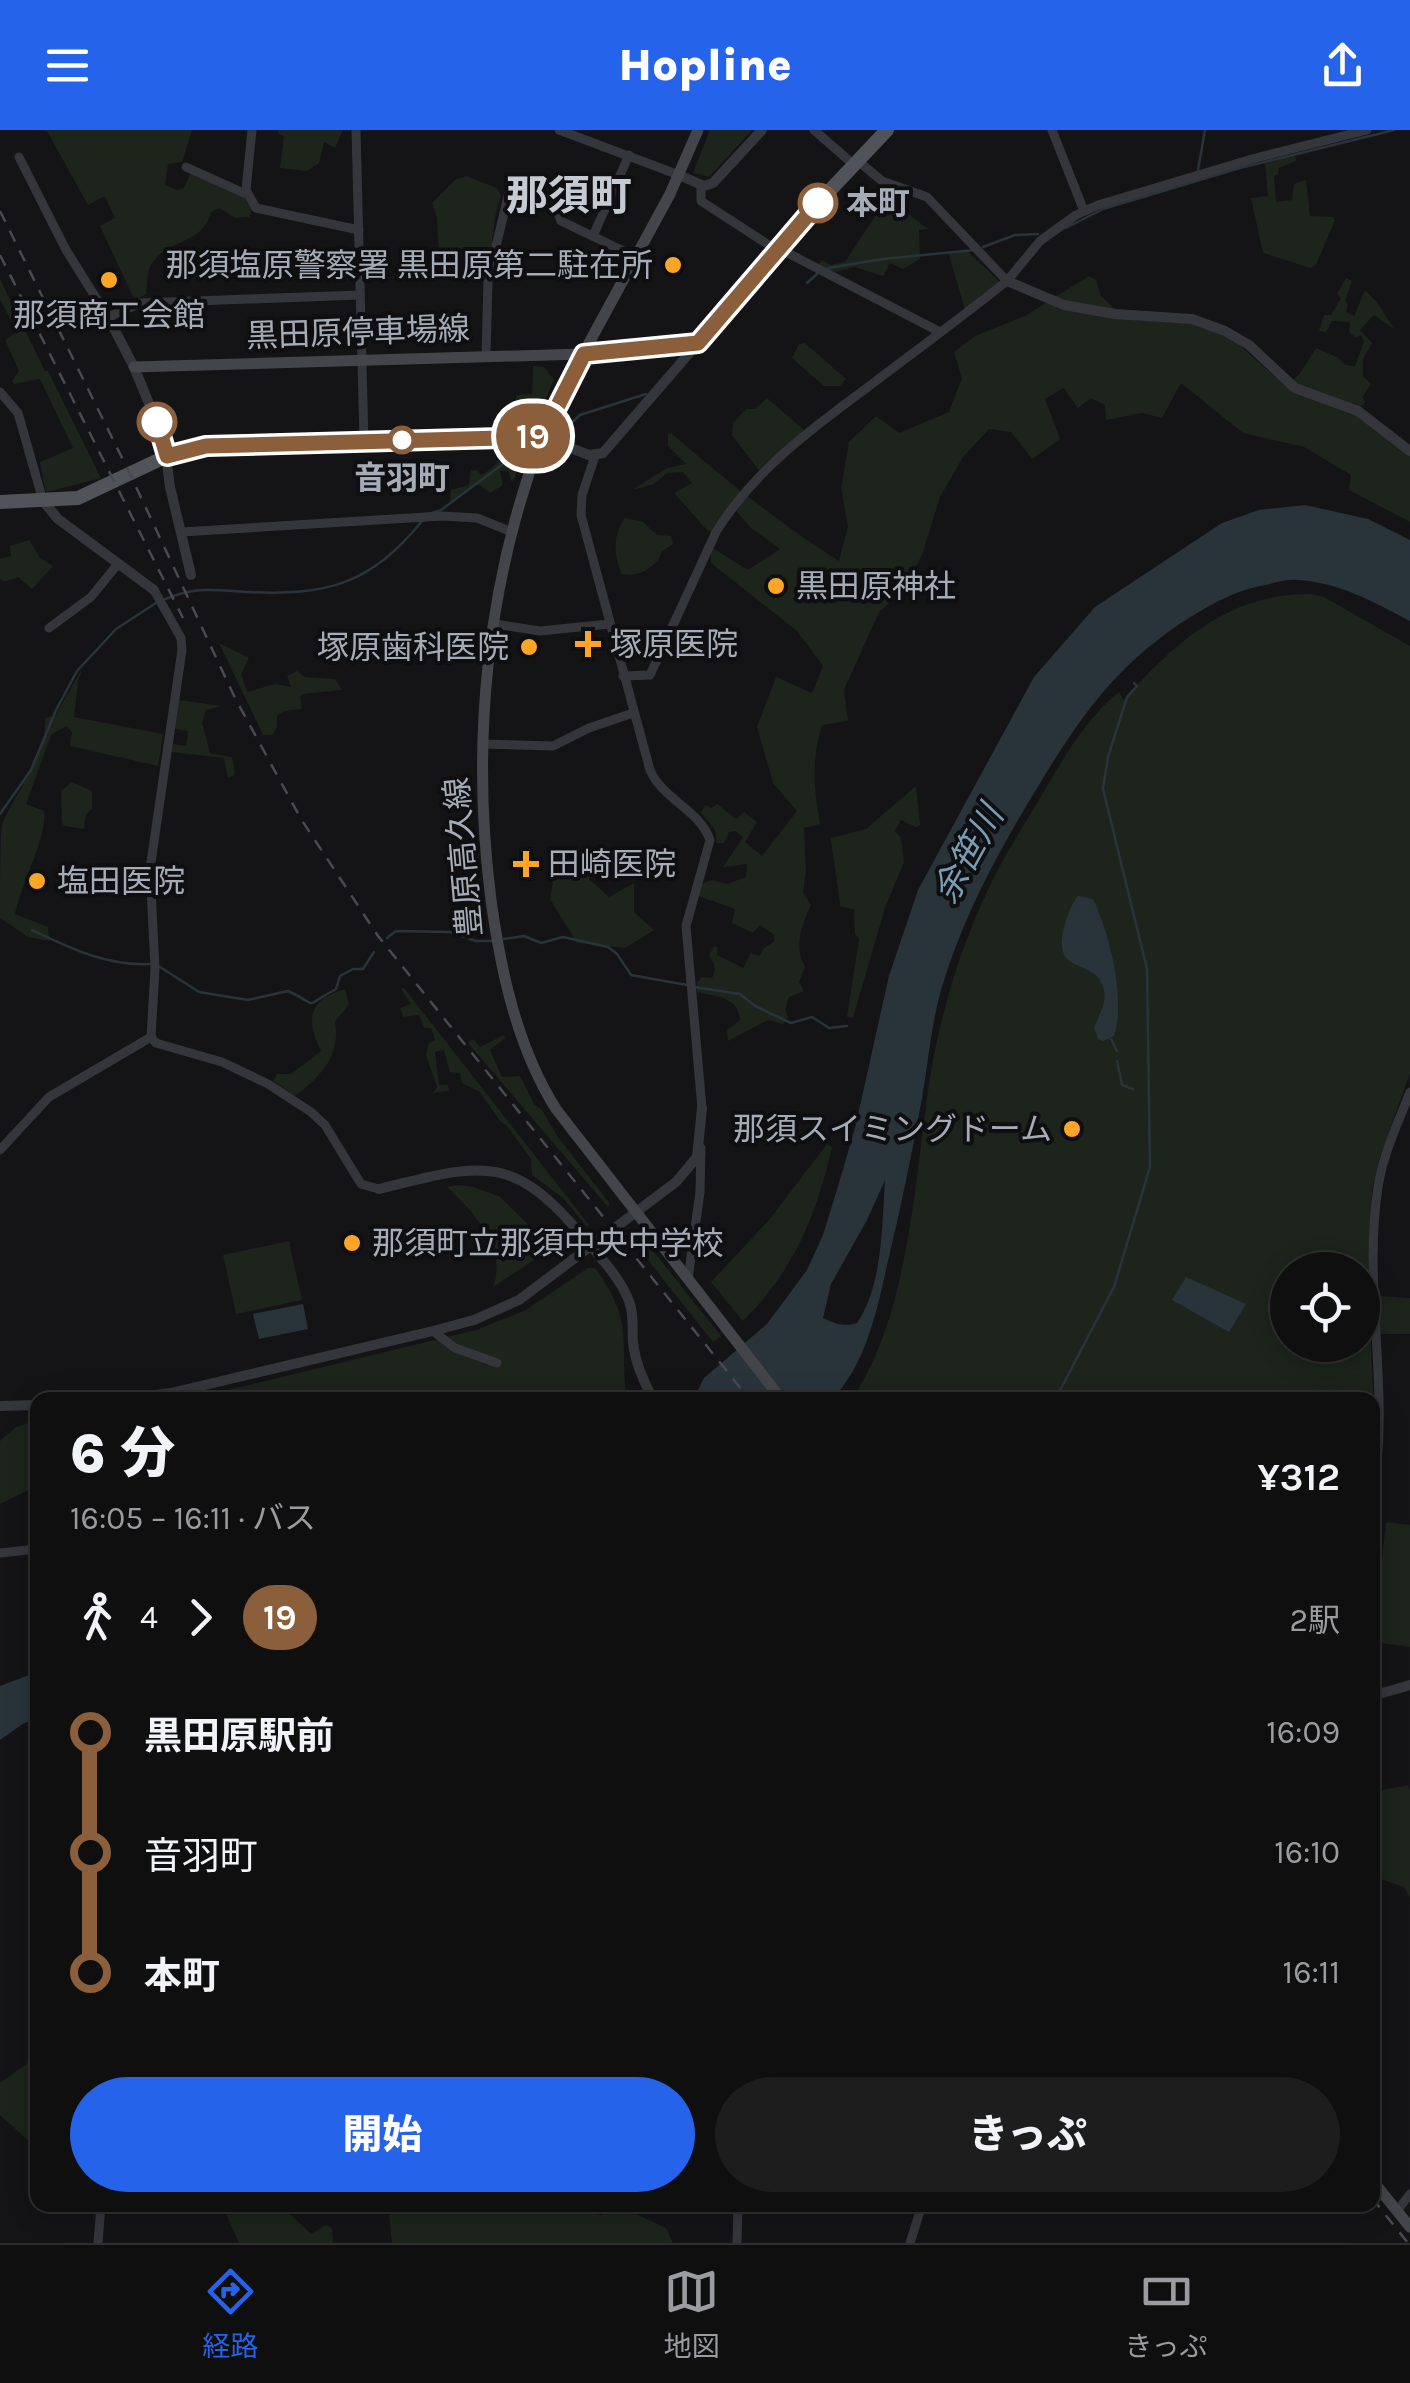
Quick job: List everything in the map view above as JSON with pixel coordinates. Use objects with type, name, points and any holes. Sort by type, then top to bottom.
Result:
[{"type":"main road","points":[[0,502],[88,494],[167,456],[206,446],[542,437],[679,175],[698,130]]},
{"type":"main road","points":[[584,354],[698,343],[887,130]]},
{"type":"main road","name":"黒田原停車場線","points":[[134,367],[584,354]]},
{"type":"main road","name":"豊原高久線","points":[[542,437],[512,532],[495,624],[482,744],[482,797],[496,937],[517,1022],[546,1092],[776,1392]]},
{"type":"main road","points":[[1380,2190],[1410,2227]]},
{"type":"street","points":[[246,194],[252,130]]},
{"type":"street","points":[[356,130],[364,441]]},
{"type":"street","points":[[559,130],[701,185],[713,184],[762,130]]},
{"type":"street","points":[[814,130],[882,181],[928,198],[1007,280],[1064,305],[1115,314],[1192,319],[1225,330],[1248,345],[1295,388],[1358,410],[1410,450]]},
{"type":"street","points":[[1052,130],[1084,211]]},
{"type":"street","points":[[623,676],[650,675],[716,532],[752,487],[816,425],[1007,280],[1040,241],[1084,211],[1252,159],[1367,130]]},
{"type":"street","points":[[593,236],[629,155]]},
{"type":"street","points":[[19,157],[78,271],[108,316],[134,367],[167,456],[191,575]]},
{"type":"street","points":[[186,167],[246,194],[260,211],[359,230]]},
{"type":"street","points":[[701,185],[701,201],[779,250],[940,332]]},
{"type":"street","points":[[486,356],[488,280],[510,192],[557,212],[561,221],[636,257]]},
{"type":"street","points":[[108,316],[141,303],[360,295]]},
{"type":"street","points":[[688,1279],[700,1192],[702,1108],[686,926],[710,840],[697,818],[654,781],[581,515],[582,495],[595,456],[610,447],[698,343]]},
{"type":"street","points":[[0,392],[18,413],[43,501],[58,519],[156,592],[181,638],[150,869],[154,936],[152,1038],[156,1043],[222,1062],[281,1091],[325,1125],[361,1184],[379,1189],[459,1170],[493,1170],[509,1174],[546,1196],[622,1286],[631,1305],[636,1361],[650,1392]]},
{"type":"street","points":[[542,437],[595,456]]},
{"type":"street","points":[[181,532],[442,516],[470,516],[512,532]]},
{"type":"street","points":[[49,628],[100,589],[117,565]]},
{"type":"street","points":[[495,624],[540,631],[608,624]]},
{"type":"street","points":[[482,744],[553,746],[633,713]]},
{"type":"street","points":[[0,1150],[50,1097],[152,1038]]},
{"type":"street","points":[[1378,1392],[1373,1292],[1376,1210],[1386,1151],[1410,1092]]},
{"type":"street","points":[[175,1392],[433,1331],[474,1320],[519,1300],[592,1248],[688,1170],[700,1145]]},
{"type":"street","points":[[433,1331],[456,1348],[498,1364]]},
{"type":"street","points":[[0,1406],[30,1405]]},
{"type":"street","points":[[1380,1428],[1380,1460]]},
{"type":"street","points":[[0,1553],[30,1549]]},
{"type":"street","points":[[1380,1694],[1410,1686]]},
{"type":"street","points":[[1398,2211],[1410,2194]]},
{"type":"street","points":[[98,2243],[100,2212]]},
{"type":"street","points":[[737,2243],[738,2212]]},
{"type":"street","points":[[910,2243],[920,2212]]},
{"type":"shaded area","points":[[34,130],[192,130],[182,162],[168,164],[165,185],[177,190],[184,188],[194,173],[244,196],[253,208],[249,217],[235,218],[219,208],[211,212],[201,230],[159,255],[149,270],[146,294],[133,297],[100,226],[115,218],[105,196],[88,205],[47,131]]},
{"type":"shaded area","points":[[278,130],[343,130],[335,148],[324,142],[319,163],[307,171],[280,168],[284,136]]},
{"type":"shaded area","points":[[710,130],[752,130],[709,177],[693,173]]},
{"type":"shaded area","points":[[1295,155],[1296,161],[1279,168],[1274,176],[1276,202],[1292,200],[1294,184],[1306,180],[1310,216],[1335,220],[1316,265],[1310,268],[1263,253],[1251,198],[1268,196],[1265,164]]},
{"type":"shaded area","points":[[466,176],[497,188],[501,195],[490,259],[469,270],[440,270],[437,218],[432,203],[456,179]]},
{"type":"shaded area","points":[[882,206],[898,206],[928,229],[919,230],[920,259],[903,269],[890,263],[883,276],[855,267],[831,273],[817,266],[822,260],[831,265],[845,262]]},
{"type":"shaded area","points":[[966,250],[1000,282],[965,309],[948,252]]},
{"type":"shaded area","points":[[1089,276],[1096,280],[1101,296],[1118,312],[1187,322],[1231,338],[1287,387],[1316,348],[1339,358],[1345,365],[1355,366],[1364,341],[1361,335],[1356,338],[1349,332],[1350,322],[1332,321],[1326,332],[1319,331],[1324,315],[1331,315],[1341,298],[1337,294],[1346,278],[1352,281],[1345,301],[1346,312],[1354,316],[1365,290],[1394,329],[1374,315],[1360,330],[1372,343],[1363,359],[1363,376],[1371,384],[1360,407],[1410,449],[1410,522],[1349,490],[1351,475],[1304,447],[1243,433],[1181,383],[1162,418],[1142,413],[1106,420],[1105,405],[1091,398],[1078,408],[1064,388],[1045,399],[1060,439],[1032,459],[1011,432],[989,429],[963,457],[940,497],[923,552],[906,588],[879,612],[844,690],[848,721],[822,725],[815,774],[820,824],[804,828],[803,893],[811,905],[799,943],[805,967],[799,982],[804,991],[789,997],[785,1010],[788,1017],[783,1024],[768,1020],[728,1041],[727,1030],[740,1020],[735,1006],[725,999],[697,992],[697,982],[713,975],[709,956],[714,946],[718,947],[717,955],[743,968],[751,953],[760,956],[775,941],[773,934],[760,925],[753,933],[732,923],[735,909],[698,896],[703,883],[712,880],[727,884],[746,877],[747,864],[723,867],[743,837],[729,832],[724,843],[717,843],[715,830],[701,813],[705,805],[712,808],[717,804],[736,819],[744,812],[757,822],[745,842],[762,856],[797,811],[773,783],[757,727],[776,677],[812,693],[823,666],[797,631],[711,563],[711,547],[748,570],[780,549],[750,527],[731,505],[711,531],[707,530],[674,493],[692,483],[683,472],[667,473],[654,484],[632,490],[667,468],[686,464],[668,446],[671,433],[752,500],[839,561],[848,526],[841,488],[849,442],[876,416],[899,433],[949,412],[962,378],[954,352],[975,336],[1025,316]]},
{"type":"shaded area","points":[[0,279],[101,478],[47,492],[45,489],[40,462],[73,448],[40,379],[14,384],[12,381],[19,371],[5,340],[17,332],[0,299]]},
{"type":"shaded area","points":[[805,343],[846,379],[840,386],[824,386],[792,358],[799,344]]},
{"type":"shaded area","points":[[533,366],[544,367],[554,380],[535,421],[527,428],[517,429],[516,395],[532,394]]},
{"type":"shaded area","points":[[767,398],[805,431],[761,473],[732,435],[733,423],[746,409],[755,409]]},
{"type":"shaded area","points":[[512,445],[524,447],[514,480],[511,481],[508,470],[500,471],[503,485],[490,493],[478,484],[449,505],[451,490],[469,485],[471,470],[481,475],[486,472]]},
{"type":"shaded area","points":[[625,518],[643,522],[657,535],[671,536],[673,544],[641,573],[622,574],[616,538]]},
{"type":"shaded area","points":[[29,540],[40,558],[53,566],[32,589],[18,577],[4,582],[0,578],[0,559],[11,556],[10,546]]},
{"type":"shaded area","points":[[1311,594],[1324,597],[1410,646],[1410,1073],[1372,1189],[1369,1252],[1270,1252],[1270,1362],[1372,1362],[1373,1392],[856,1392],[870,1367],[897,1290],[938,1035],[967,940],[986,894],[1085,727],[1119,692],[1124,700],[1184,641],[1230,612],[1282,596]]},
{"type":"shaded area","points":[[219,643],[249,658],[241,674],[247,692],[275,684],[291,687],[287,676],[297,671],[305,677],[335,679],[342,690],[303,694],[302,709],[277,716],[272,735],[263,735]]},
{"type":"shaded area","points":[[83,667],[74,717],[163,734],[158,766],[70,746],[72,732],[66,726],[51,735],[26,804],[44,811],[44,821],[15,914],[48,927],[49,941],[28,937],[0,918],[2,824],[36,759],[45,718],[55,716]]},
{"type":"shaded area","points":[[179,700],[222,706],[206,710],[202,723],[210,753],[232,757],[235,775],[228,778],[224,758],[171,752],[172,744],[186,746],[188,731],[175,729]]},
{"type":"shaded area","points":[[72,782],[92,791],[92,809],[86,814],[84,829],[64,826],[62,822],[61,791]]},
{"type":"shaded area","points":[[916,786],[920,825],[901,820],[895,831],[901,838],[904,862],[885,908],[853,1018],[847,1017],[859,939],[855,934],[854,910],[840,906],[831,838],[866,829]]},
{"type":"shaded area","points":[[585,852],[595,858],[589,879],[609,897],[634,883],[634,912],[654,930],[625,948],[577,943],[550,899],[558,868]]},
{"type":"shaded area","points":[[345,989],[349,1004],[335,1022],[332,1055],[313,1081],[295,1096],[273,1081],[277,1074],[291,1074],[321,1051],[313,1030],[313,1012],[323,999]]},
{"type":"shaded area","points":[[401,989],[587,1227],[564,1199],[532,1175],[531,1159],[480,1092],[462,1083],[460,1073],[450,1072],[444,1050],[435,1052],[439,1085],[448,1085],[449,1091],[433,1093],[437,1087],[426,1055],[429,1043],[435,1040],[431,1028],[424,1028],[419,1015],[403,1017],[400,1008],[411,1004]]},
{"type":"shaded area","points":[[504,1035],[490,1050],[502,1077],[520,1076],[534,1104],[610,1204],[608,1207],[468,1043],[473,1039],[480,1047]]},
{"type":"shaded area","points":[[827,1144],[832,1147],[826,1172],[801,1241],[776,1282],[743,1321],[711,1282],[769,1220]]},
{"type":"shaded area","points":[[458,1185],[499,1196],[544,1240],[534,1260],[493,1287],[496,1258],[492,1245],[477,1219],[447,1187]]},
{"type":"shaded area","points":[[642,1237],[721,1336],[713,1342],[632,1240]]},
{"type":"shaded area","points":[[289,1241],[302,1300],[236,1314],[223,1255]]},
{"type":"shaded area","points":[[588,1268],[595,1268],[621,1318],[626,1392],[220,1392],[476,1330],[524,1311]]},
{"type":"shaded area","points":[[1380,1296],[1410,1298],[1410,1334],[1380,1334]]},
{"type":"shaded area","points":[[30,1422],[30,1487],[0,1504],[0,1441],[16,1427]]},
{"type":"shaded area","points":[[1386,1522],[1410,1525],[1410,1647],[1380,1643],[1380,1577]]},
{"type":"shaded area","points":[[1408,1785],[1410,1791],[1410,1897],[1404,1887],[1380,1879],[1380,1791]]},
{"type":"shaded area","points":[[30,2061],[30,2142],[0,2115],[0,2083]]},
{"type":"shaded area","points":[[225,2212],[288,2212],[311,2234],[326,2225],[332,2228],[333,2243],[239,2243]]},
{"type":"shaded area","points":[[389,2212],[636,2212],[666,2228],[673,2243],[392,2243]]},
{"type":"water","name":"余笹川","points":[[1305,505],[1368,519],[1410,540],[1410,621],[1341,589],[1283,581],[1242,591],[1200,611],[1163,636],[1116,678],[1077,726],[1025,808],[956,945],[937,1007],[880,1298],[854,1369],[838,1392],[697,1392],[704,1378],[767,1324],[807,1270],[823,1235],[855,1128],[889,976],[918,890],[1034,677],[1095,607],[1222,523],[1259,510]],"holes":[[[885,1180],[882,1235],[872,1291],[857,1323],[840,1324],[823,1318],[831,1284]]]},
{"type":"water","points":[[1078,896],[1093,899],[1114,967],[1117,1021],[1114,1036],[1103,1041],[1094,1028],[1104,1000],[1100,980],[1070,961],[1062,946],[1067,918]]},
{"type":"water","points":[[1186,1277],[1246,1304],[1229,1332],[1172,1300]]},
{"type":"water","points":[[303,1304],[308,1329],[259,1339],[253,1314]]},
{"type":"water","points":[[30,1675],[30,1721],[0,1740],[0,1686]]},
{"type":"waterway","points":[[1198,170],[1205,130]]},
{"type":"waterway","points":[[1066,228],[1103,209],[1240,168],[1394,130]]},
{"type":"waterway","points":[[983,247],[1015,235],[1038,234]]},
{"type":"waterway","points":[[828,268],[975,250]]},
{"type":"waterway","points":[[807,283],[817,274]]},
{"type":"waterway","points":[[564,430],[580,415],[646,394]]},
{"type":"waterway","points":[[429,514],[441,510],[519,452]]},
{"type":"waterway","points":[[163,600],[195,591],[300,592],[345,582],[384,559],[423,520]]},
{"type":"waterway","points":[[0,814],[31,770],[77,671],[116,629],[156,603]]},
{"type":"waterway","points":[[1059,1392],[1114,1287],[1150,1167],[1147,969],[1103,789],[1108,757],[1127,697],[1137,686],[1134,683]]},
{"type":"waterway","points":[[32,930],[103,959],[149,964]]},
{"type":"waterway","points":[[387,938],[396,931],[451,932],[476,941],[491,941]]},
{"type":"waterway","points":[[504,939],[524,936],[541,943],[563,937],[608,947],[631,975],[687,985]]},
{"type":"waterway","points":[[157,965],[199,992],[248,1000],[288,991],[312,1003],[336,989],[340,976],[363,969],[374,952]]},
{"type":"waterway","points":[[694,987],[740,994],[755,1006],[791,1023],[812,1017],[829,1028],[847,1026]]},
{"type":"waterway","points":[[1111,1039],[1117,1051]]},
{"type":"waterway","points":[[1117,1061],[1122,1085],[1133,1089]]},
{"type":"railway","points":[[0,211],[235,698],[301,819],[378,936],[744,1392]]},
{"type":"railway","points":[[0,255],[183,618]]},
{"type":"railway","points":[[1380,2208],[1408,2243]]},
{"type":"bus line","name":"19","points":[[157,422],[167,456],[206,446],[542,437],[584,354],[698,343],[818,203]]},
{"type":"place","name":"本町","points":[[818,203]]},
{"type":"place","name":"那須塩原警察署 黒田原第二駐在所","points":[[673,265]]},
{"type":"place","name":"那須商工会館","points":[[109,280]]},
{"type":"place","name":"音羽町","points":[[402,440]]},
{"type":"place","name":"黒田原神社","points":[[776,586]]},
{"type":"place","name":"塚原医院","points":[[588,644]]},
{"type":"place","name":"塚原歯科医院","points":[[529,647]]},
{"type":"place","name":"田崎医院","points":[[526,864]]},
{"type":"place","name":"塩田医院","points":[[37,881]]},
{"type":"place","name":"那須スイミングドーム","points":[[1072,1129]]},
{"type":"place","name":"那須町立那須中央中学校","points":[[352,1243]]},
{"type":"district","name":"那須町","points":[[569,195]]}]
